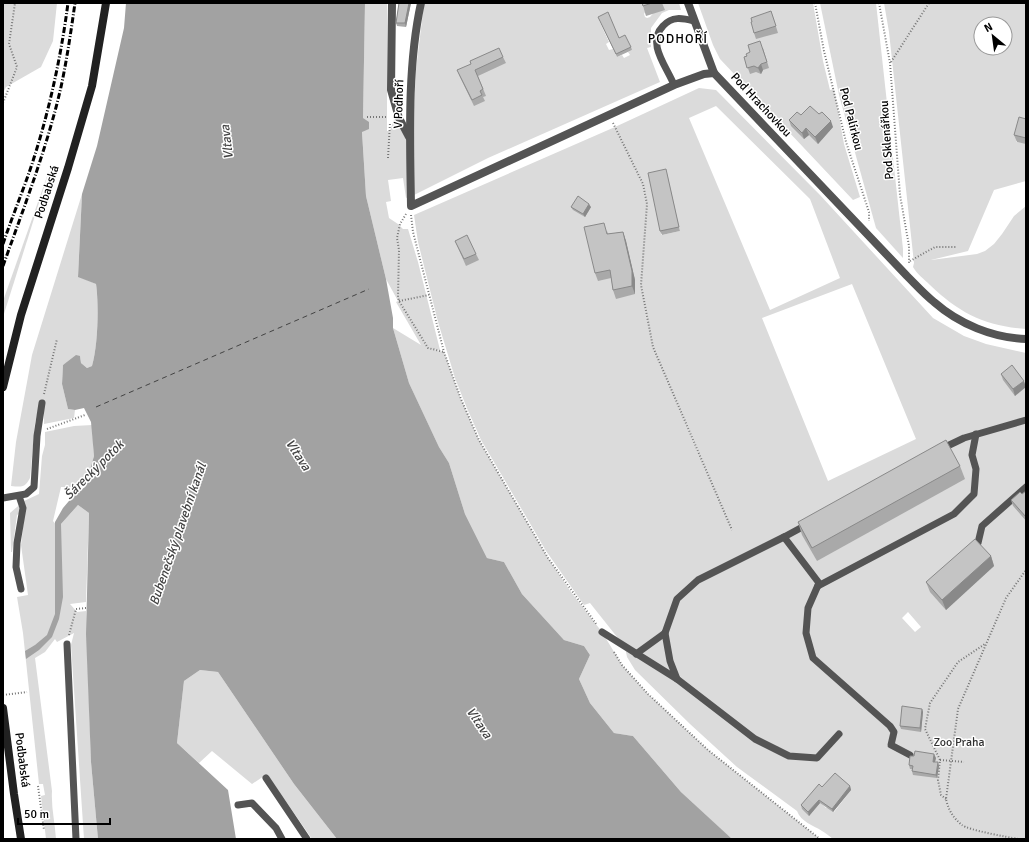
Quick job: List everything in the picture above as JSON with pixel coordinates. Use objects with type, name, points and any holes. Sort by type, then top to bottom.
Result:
[{"type":"main road","name":"Podbabská","points":[[3,387],[21,315],[68,168],[92,86],[106,3]]},
{"type":"main road","name":"Podbabská","points":[[3,708],[21,839]]},
{"type":"street","points":[[392,3],[391,90],[399,118],[410,138]]},
{"type":"street","name":"V Podhoří","points":[[411,206],[410,138],[413,59],[421,3]]},
{"type":"street","points":[[688,3],[714,73]]},
{"type":"street","name":"Pod Hrachovkou","points":[[411,206],[674,85],[704,74],[714,73],[928,297],[947,312],[965,323],[997,335],[1015,339],[1026,339]]},
{"type":"lane","points":[[674,85],[658,51],[656,42],[658,31],[665,23],[675,18],[680,17],[694,21]]},
{"type":"lane","points":[[3,498],[26,494],[34,487],[38,431],[42,403]]},
{"type":"lane","points":[[933,454],[953,443],[976,434],[1026,420]]},
{"type":"lane","points":[[910,756],[891,745],[894,732],[890,726],[813,658],[806,633],[808,608],[818,586],[954,514],[974,494],[976,469],[972,455],[976,434]]},
{"type":"lane","points":[[966,553],[978,542],[982,526],[1026,487]]},
{"type":"lane","points":[[19,496],[23,508],[17,543],[16,566],[21,589]]},
{"type":"lane","points":[[677,678],[670,661],[665,633],[677,599],[698,580],[811,522]]},
{"type":"lane","points":[[784,537],[819,584],[818,586]]},
{"type":"lane","points":[[602,632],[677,678],[755,739],[789,756],[817,758],[839,734]]},
{"type":"lane","points":[[636,654],[665,633]]},
{"type":"lane","points":[[67,644],[76,839]]},
{"type":"lane","points":[[266,778],[307,839]]},
{"type":"lane","points":[[238,805],[252,803],[276,828],[282,839]]},
{"type":"path","points":[[3,103],[17,67],[9,44],[15,3]]},
{"type":"path","name":"Pod Palírkou","points":[[815,3],[824,51],[846,142],[869,212],[871,239]]},
{"type":"path","name":"Pod Sklenářkou","points":[[879,3],[890,63],[900,195],[909,246],[909,267],[903,262]]},
{"type":"path","points":[[890,63],[929,3]]},
{"type":"path","points":[[608,115],[643,184],[647,204],[641,284],[653,347],[732,530]]},
{"type":"path","points":[[367,117],[390,117]]},
{"type":"path","points":[[411,206],[413,232],[444,352],[461,399],[479,440],[548,558],[571,592],[602,632]]},
{"type":"path","points":[[411,206],[400,224],[397,238],[399,250],[399,302],[428,348],[444,352]]},
{"type":"path","points":[[910,261],[935,247],[956,247]]},
{"type":"path","points":[[399,302],[429,294]]},
{"type":"path","points":[[42,403],[57,339]]},
{"type":"path","points":[[38,431],[48,429],[85,415]]},
{"type":"path","points":[[1018,839],[964,826],[948,808],[946,799],[958,709],[1006,598],[1026,570]]},
{"type":"path","points":[[67,644],[76,609],[86,608]]},
{"type":"path","points":[[946,799],[941,795],[938,780],[940,760],[926,730],[930,703],[958,662],[985,644]]},
{"type":"path","points":[[614,652],[622,665],[648,694],[708,750],[820,839]]},
{"type":"path","points":[[3,695],[27,692]]},
{"type":"path","points":[[940,760],[964,762]]},
{"type":"path","points":[[38,786],[44,830]]},
{"type":"green space","points":[[3,3],[57,3],[53,41],[41,67],[6,87],[3,93]]},
{"type":"green space","points":[[365,3],[387,3],[387,131],[390,131],[395,116],[409,146],[408,197],[406,198],[403,178],[388,180],[391,201],[386,202],[389,218],[403,229],[408,229],[418,262],[440,350],[433,349],[444,352],[461,399],[479,440],[548,558],[571,592],[602,632],[622,665],[648,694],[708,750],[820,839],[732,839],[726,834],[681,792],[633,736],[614,733],[590,703],[579,679],[590,655],[584,646],[564,640],[522,594],[504,562],[487,558],[465,514],[449,463],[439,447],[409,383],[393,328],[421,345],[396,302],[398,301],[386,279],[366,196],[362,131],[369,128],[363,118]]},
{"type":"green space","points":[[642,3],[645,17],[647,18],[650,17],[662,3],[679,3],[681,10],[669,10],[662,13],[651,28],[651,47],[647,48],[660,82],[488,158],[414,195],[413,125],[416,69],[424,4]],"holes":[[[599,20],[620,41],[632,50],[628,52],[630,55],[624,58],[622,55],[617,57],[613,49],[609,50],[606,44],[609,42]]]},
{"type":"green space","points":[[698,3],[813,3],[823,61],[830,90],[834,89],[844,144],[860,197],[853,200],[720,59],[713,45]]},
{"type":"green space","points":[[820,3],[876,3],[903,258],[876,228],[839,95]]},
{"type":"green space","points":[[884,3],[1026,3],[1026,126],[1016,142],[1026,143],[1026,181],[994,190],[968,251],[931,260],[977,254],[985,251],[994,244],[1014,216],[1026,206],[1026,329],[998,325],[985,321],[962,310],[941,295],[919,274],[913,267],[914,263],[889,32]]},
{"type":"green space","name":"Zoo Praha","points":[[699,88],[716,90],[820,195],[933,318],[964,336],[986,344],[1026,353],[1026,500],[1013,506],[1026,521],[1026,839],[833,839],[804,821],[797,811],[737,767],[690,724],[635,670],[627,657],[625,647],[590,603],[584,605],[546,551],[481,440],[455,378],[438,322],[418,242],[414,215],[615,127]],"holes":[[[716,106],[810,199],[840,278],[770,310],[689,118]],[[667,173],[680,231],[661,235]],[[852,284],[916,439],[828,481],[762,318]],[[908,612],[921,627],[915,632],[902,618]],[[851,790],[834,812],[828,806],[826,808],[821,803]]]},
{"type":"green space","points":[[50,168],[3,317],[3,301]]},
{"type":"green space","points":[[82,194],[78,276],[96,284],[98,313],[94,358],[92,366],[87,368],[81,363],[80,356],[63,365],[62,384],[68,409],[75,410],[74,418],[44,424],[44,404],[40,403],[35,423],[30,478],[26,484],[22,486],[11,486],[16,442],[32,355]]},
{"type":"green space","points":[[92,425],[94,456],[85,487],[61,487],[53,521],[61,531],[61,524],[78,505],[89,513],[86,602],[70,604],[77,612],[86,611],[91,762],[98,839],[84,839],[71,645],[74,633],[57,642],[55,639],[45,652],[35,658],[52,791],[56,839],[46,839],[41,796],[45,795],[43,784],[39,784],[23,633],[17,597],[28,595],[21,545],[25,510],[17,515],[12,552],[10,513],[24,501],[39,494],[42,456],[45,445],[45,432],[74,426]]},
{"type":"green space","points":[[200,670],[218,672],[294,784],[337,839],[312,839],[267,774],[252,784],[212,751],[199,763],[177,743],[184,681]]},
{"type":"water","points":[[126,3],[365,3],[363,118],[369,122],[369,129],[362,132],[366,196],[386,279],[393,318],[393,328],[409,383],[439,447],[449,463],[465,514],[487,558],[504,562],[522,594],[564,640],[584,646],[590,655],[579,679],[590,703],[614,733],[633,736],[681,792],[732,839],[337,839],[294,784],[218,672],[200,670],[184,681],[177,743],[228,790],[236,839],[98,839],[91,762],[86,634],[89,513],[78,505],[61,524],[63,597],[59,619],[52,637],[39,650],[26,659],[25,651],[47,635],[55,614],[55,522],[63,508],[74,495],[85,487],[94,456],[91,422],[84,408],[75,410],[68,409],[62,384],[63,365],[76,355],[80,356],[81,363],[87,368],[92,366],[96,348],[96,284],[78,277],[82,194],[97,146],[124,28]]},
{"type":"building","points":[[399,3],[409,3],[405,23],[396,23]]},
{"type":"building","points":[[642,3],[652,3],[643,6]]},
{"type":"building","points":[[771,11],[776,26],[754,33],[751,18]]},
{"type":"building","points":[[608,12],[619,38],[625,35],[631,47],[616,54],[598,17]]},
{"type":"building","points":[[760,41],[767,62],[761,64],[758,68],[754,66],[747,68],[744,57],[750,52],[748,45]]},
{"type":"building","points":[[499,48],[503,57],[475,70],[483,89],[480,91],[482,95],[472,100],[457,70],[471,64],[470,61]]},
{"type":"building","points":[[810,106],[819,114],[822,112],[831,121],[815,137],[806,128],[802,133],[789,120],[797,112],[801,115]]},
{"type":"building","points":[[1019,117],[1026,119],[1026,138],[1014,135]]},
{"type":"building","points":[[666,169],[679,227],[660,231],[648,173]]},
{"type":"building","points":[[578,196],[589,204],[583,214],[571,207]]},
{"type":"building","points":[[604,223],[607,234],[623,232],[632,271],[632,286],[613,290],[610,270],[595,273],[584,227]]},
{"type":"building","points":[[467,235],[476,254],[464,259],[455,241]]},
{"type":"building","points":[[1012,365],[1024,381],[1013,389],[1001,374]]},
{"type":"building","points":[[946,440],[960,466],[812,548],[798,522]]},
{"type":"building","points":[[1026,491],[1026,517],[1011,500],[1020,492],[1022,494]]},
{"type":"building","points":[[975,539],[991,556],[942,600],[926,582]]},
{"type":"building","points":[[902,706],[922,709],[920,728],[900,726]]},
{"type":"building","points":[[915,751],[934,754],[933,762],[938,762],[936,775],[912,771],[913,766],[909,765],[910,756],[914,756]]},
{"type":"building","points":[[835,773],[850,786],[832,809],[819,800],[808,812],[801,805],[819,784],[822,787]]},
{"type":"ferry route","points":[[96,407],[369,289]]},
{"type":"railway","points":[[3,244],[32,164],[44,124],[62,44],[68,3]]},
{"type":"railway","points":[[3,266],[35,177],[49,132],[61,87],[75,3]]},
{"type":"district","name":"PODHOŘÍ","points":[[678,39]]},
{"type":"water label","name":"Vltava","points":[[227,142]]},
{"type":"water label","name":"Vltava","points":[[298,455]]},
{"type":"water label","name":"Šárecký potok","points":[[94,470]]},
{"type":"water label","name":"Bubenečský plavební kanál","points":[[178,534]]},
{"type":"water label","name":"Vltava","points":[[479,723]]}]
